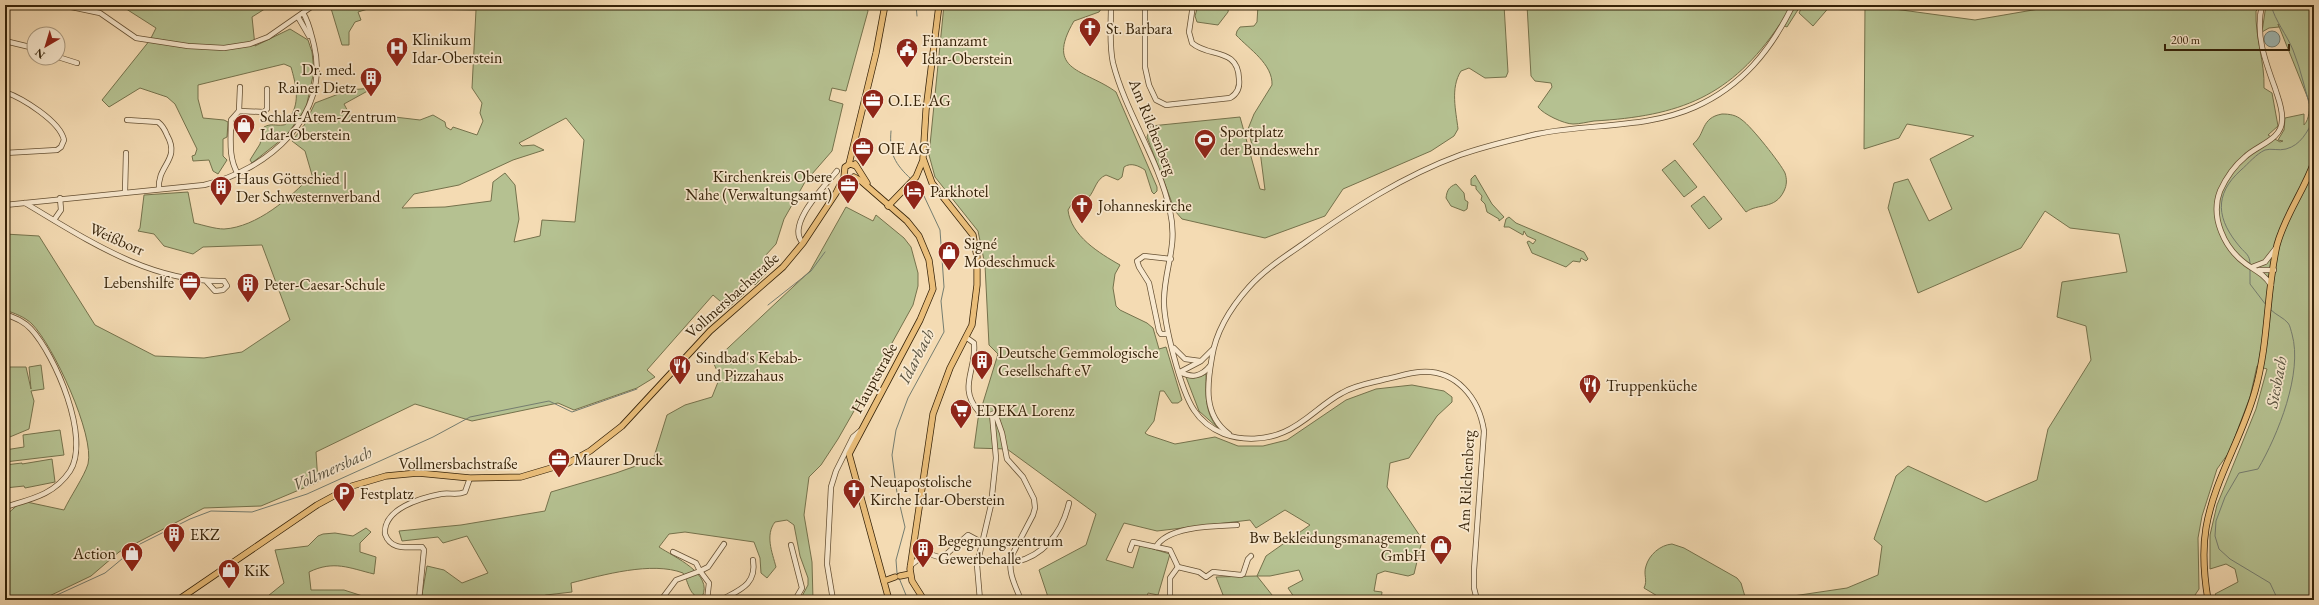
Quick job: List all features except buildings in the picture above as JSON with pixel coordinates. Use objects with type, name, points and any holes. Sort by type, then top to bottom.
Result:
[{"type":"main road","name":"Hauptstraße","points":[[885,5],[854,149],[849,164],[844,168],[849,176],[870,189],[911,225],[922,242],[930,264],[933,289],[917,327],[850,450],[849,458],[889,600]]},
{"type":"main road","points":[[888,206],[913,181],[919,172],[923,158],[926,110],[939,5]]},
{"type":"main road","name":"Hauptstraße","points":[[854,149],[857,168],[870,189]]},
{"type":"main road","points":[[923,158],[932,182]]},
{"type":"main road","points":[[2208,600],[2204,572],[2206,527],[2217,488],[2255,391],[2266,338],[2277,246],[2288,216],[2314,162]]},
{"type":"main road","points":[[849,164],[857,168],[849,176]]},
{"type":"main road","points":[[919,172],[932,182],[966,224],[975,241],[977,268],[974,314],[967,338],[950,368],[936,404],[910,566],[910,574],[924,600]]},
{"type":"main road","name":"Vollmersbachstraße","points":[[178,600],[317,505],[352,486],[386,476],[410,474],[434,474],[470,478],[521,477],[549,470],[568,463],[607,440],[647,400],[695,346],[784,267],[803,243],[849,176]]},
{"type":"main road","points":[[884,581],[910,574]]},
{"type":"street","points":[[62,5],[100,13],[132,37],[151,41],[213,48],[242,46],[275,34],[314,5]]},
{"type":"street","name":"Am Rilchenberg","points":[[1110,5],[1113,62],[1168,202],[1173,233],[1171,259],[1164,299],[1168,334],[1188,398],[1199,416],[1214,429],[1232,436],[1260,438],[1286,432],[1342,393],[1375,382],[1420,372],[1440,374],[1455,381],[1474,399],[1481,416],[1484,431],[1474,570],[1474,588],[1477,600]]},
{"type":"street","points":[[1145,5],[1145,68],[1149,85],[1156,100],[1166,105],[1216,101],[1230,98],[1238,89],[1239,76],[1233,61],[1224,55],[1195,45],[1191,41],[1189,32],[1193,5]]},
{"type":"street","points":[[1232,436],[1220,426],[1210,409],[1208,382],[1213,349],[1229,314],[1242,295],[1259,277],[1369,199],[1439,164],[1482,148],[1540,134],[1661,118],[1696,107],[1728,88],[1752,67],[1776,38],[1793,5]]},
{"type":"street","points":[[2262,5],[2259,33],[2280,105],[2282,126],[2276,135],[2246,155],[2232,170],[2220,192],[2216,206],[2218,223],[2224,236],[2239,258],[2257,270],[2272,287]]},
{"type":"street","points":[[5,206],[50,199],[204,185],[238,174],[263,160],[290,136],[307,112],[313,99],[317,76],[313,42],[303,13]]},
{"type":"street","points":[[298,17],[313,42]]},
{"type":"street","points":[[5,41],[26,46]]},
{"type":"street","points":[[66,59],[77,63]]},
{"type":"street","points":[[238,174],[233,166],[231,156],[231,120],[239,111],[240,87]]},
{"type":"street","points":[[239,111],[264,112],[267,109],[267,89]]},
{"type":"street","points":[[5,92],[28,104],[44,115],[61,132],[64,140],[62,147],[57,150],[5,153]]},
{"type":"street","points":[[127,120],[158,122],[170,140],[173,148],[172,155],[159,177],[159,189]]},
{"type":"street","points":[[125,192],[126,153]]},
{"type":"street","points":[[803,243],[799,239],[797,232],[804,213],[837,171]]},
{"type":"street","points":[[54,220],[61,210],[60,198]]},
{"type":"street","points":[[41,200],[41,212]]},
{"type":"street","name":"Weißborr","points":[[25,203],[91,243],[167,274],[206,281]]},
{"type":"street","points":[[2261,265],[2277,246]]},
{"type":"street","name":"Am Rilchenberg","points":[[1168,334],[1161,334],[1159,331],[1149,283],[1139,267],[1138,261],[1144,256],[1171,259]]},
{"type":"street","points":[[2252,267],[2261,265],[2274,270]]},
{"type":"street","points":[[2257,270],[2274,270]]},
{"type":"street","points":[[5,314],[22,321],[31,329],[43,346],[70,402],[76,432],[76,454],[71,469],[62,482],[52,491],[39,497],[5,507]]},
{"type":"street","points":[[967,338],[974,343],[975,355],[970,371],[968,389],[972,405],[979,412]]},
{"type":"street","points":[[1172,347],[1185,359],[1201,361]]},
{"type":"street","points":[[1180,372],[1201,361],[1213,349]]},
{"type":"street","points":[[1180,372],[1196,376],[1204,373],[1211,365]]},
{"type":"street","points":[[980,600],[977,565],[981,542],[991,505],[996,458],[992,414],[995,412],[1002,433],[1007,459],[1023,477],[1034,499],[1035,508],[1033,515],[1010,563],[1010,570],[1021,600]]},
{"type":"street","points":[[833,600],[827,564],[831,487],[836,471],[853,437],[860,431]]},
{"type":"street","points":[[419,600],[424,550],[422,546],[399,548],[393,545],[385,534],[386,523],[392,515],[417,500],[442,494],[458,495],[465,492],[470,478]]},
{"type":"street","points":[[1010,563],[1019,562],[1049,544],[1061,529],[1069,503]]},
{"type":"street","points":[[1156,547],[1163,537],[1170,535],[1206,526],[1237,525]]},
{"type":"street","points":[[910,566],[926,553],[938,558],[944,557],[968,535],[981,542]]},
{"type":"street","points":[[1130,550],[1133,542],[1170,550],[1178,567]]},
{"type":"street","points":[[662,600],[676,580],[708,567],[724,544]]},
{"type":"street","points":[[791,545],[802,588],[795,600]]},
{"type":"street","points":[[673,552],[696,563],[700,571],[710,582],[706,600]]},
{"type":"street","points":[[1178,567],[1199,572],[1206,577],[1213,572],[1243,574],[1248,559],[1251,556]]},
{"type":"street","points":[[720,600],[748,583],[754,570],[753,560]]},
{"type":"street","points":[[1170,600],[1170,578],[1178,567]]},
{"type":"green space","points":[[120,5],[271,5],[252,17],[255,46],[290,29],[308,40],[312,52],[314,71],[306,108],[286,136],[252,163],[250,160],[260,144],[264,127],[269,125],[286,124],[294,110],[296,104],[296,92],[291,67],[284,64],[198,85],[198,99],[203,118],[224,120],[228,122],[227,137],[223,139],[223,156],[227,160],[218,174],[213,171],[209,160],[193,161],[192,156],[195,155],[197,149],[175,104],[167,97],[140,88],[109,107],[102,100],[150,40],[156,28]]},
{"type":"green space","points":[[330,5],[866,5],[868,11],[846,91],[832,88],[829,100],[843,104],[832,151],[805,182],[784,219],[776,244],[765,256],[774,265],[755,285],[748,279],[739,288],[744,294],[728,308],[713,295],[647,370],[655,377],[637,388],[574,410],[558,403],[472,421],[415,404],[316,452],[318,482],[261,506],[204,508],[119,552],[91,576],[41,600],[5,600],[5,516],[22,501],[64,510],[86,469],[88,464],[88,451],[79,412],[51,351],[32,324],[23,317],[5,310],[5,234],[39,236],[95,325],[155,356],[204,358],[242,352],[290,320],[262,245],[203,247],[193,254],[164,246],[154,234],[138,231],[140,228],[144,195],[188,192],[194,223],[213,228],[224,229],[236,227],[261,217],[294,193],[312,175],[305,151],[292,141],[305,124],[315,103],[349,90],[373,88],[344,104],[352,119],[369,114],[420,120],[433,115],[445,122],[446,127],[451,130],[453,127],[477,135],[483,121],[480,113],[482,103],[472,88],[476,10],[371,8],[358,12],[361,20],[355,22],[349,32],[349,45],[342,45]],"holes":[[[566,118],[584,140],[575,222],[542,220],[540,236],[514,242],[519,219],[515,185],[505,173],[493,182],[491,201],[445,207],[402,208],[414,194],[459,185],[513,160],[544,150],[534,145],[522,146],[519,143]]]},
{"type":"green space","points":[[944,5],[1104,5],[1099,12],[1074,21],[1066,38],[1064,50],[1066,60],[1072,67],[1081,73],[1104,84],[1116,92],[1157,187],[1157,191],[1154,194],[1152,192],[1145,170],[1138,166],[1129,165],[1124,167],[1122,177],[1118,180],[1106,175],[1100,179],[1089,197],[1074,200],[1068,210],[1074,228],[1080,236],[1103,255],[1120,265],[1115,274],[1113,288],[1116,306],[1120,310],[1147,323],[1153,328],[1159,349],[1166,347],[1182,400],[1178,403],[1172,403],[1164,391],[1160,391],[1154,421],[1145,433],[1175,444],[1215,437],[1238,446],[1263,446],[1287,440],[1346,400],[1376,389],[1412,385],[1444,391],[1452,397],[1452,402],[1437,416],[1409,458],[1390,463],[1387,487],[1420,536],[1421,545],[1414,574],[1408,576],[1385,571],[1377,574],[1374,591],[1382,592],[1381,600],[1296,600],[1288,588],[1303,580],[1299,570],[1270,576],[1257,576],[1266,556],[1310,525],[1285,510],[1256,528],[1250,520],[1157,531],[1124,523],[1106,560],[1133,568],[1140,545],[1170,554],[1158,595],[1148,593],[1146,600],[1049,600],[1039,570],[1086,545],[1096,514],[1007,449],[974,448],[978,419],[998,354],[989,345],[985,265],[978,231],[935,177],[929,155]]},
{"type":"green space","points":[[1203,5],[1229,5],[1228,12],[1218,25],[1197,22],[1195,16],[1197,9]]},
{"type":"green space","points":[[1258,5],[1504,5],[1508,72],[1506,77],[1485,78],[1469,68],[1461,71],[1455,92],[1455,107],[1458,129],[1454,136],[1431,151],[1343,189],[1325,216],[1265,238],[1182,219],[1175,211],[1147,137],[1151,126],[1240,117],[1260,189],[1265,190],[1260,151],[1254,153],[1248,129],[1254,114],[1272,85],[1271,77],[1269,70],[1259,57],[1236,35],[1240,27],[1254,26],[1257,22]]},
{"type":"green space","points":[[1527,5],[1801,5],[1787,27],[1780,24],[1761,49],[1742,69],[1722,85],[1701,98],[1678,107],[1652,114],[1569,124],[1544,113],[1538,107],[1552,87],[1551,83],[1535,81],[1531,76]]},
{"type":"green space","points":[[1803,5],[1831,5],[1813,26],[1799,13]]},
{"type":"green space","points":[[1865,5],[1975,20],[2062,5],[2262,5],[2256,11],[2256,21],[2263,69],[2264,88],[2272,93],[2278,126],[2268,135],[2280,142],[2283,141],[2278,140],[2284,130],[2285,118],[2304,114],[2304,125],[2309,114],[2309,101],[2278,24],[2279,27],[2269,28],[2262,32],[2266,5],[2314,5],[2314,600],[2263,600],[2260,596],[2254,600],[2220,600],[2215,594],[2238,582],[2235,569],[2226,564],[2210,569],[2210,535],[2217,505],[2256,409],[2267,369],[2257,366],[2250,397],[2230,451],[2217,469],[2202,516],[2198,538],[2199,589],[2193,598],[2194,600],[1766,600],[1847,588],[1878,575],[1882,546],[1874,539],[1896,476],[1908,466],[1986,502],[2037,480],[2048,429],[2091,360],[2086,326],[2057,317],[2062,282],[2127,272],[2119,234],[2070,228],[2045,211],[2021,248],[1918,293],[1888,208],[1894,183],[1908,179],[1929,221],[1952,209],[1930,159],[1974,136],[1907,124],[1899,138],[1864,149]]},
{"type":"green space","points":[[1722,114],[1740,118],[1765,145],[1785,173],[1786,184],[1784,191],[1776,201],[1771,204],[1751,209],[1746,212],[1693,144],[1700,136],[1710,119]]},
{"type":"green space","points":[[1675,160],[1697,187],[1684,197],[1662,170]]},
{"type":"green space","points":[[1475,175],[1492,204],[1504,217],[1499,221],[1499,219],[1487,212],[1485,204],[1481,200],[1482,196],[1476,189],[1476,186],[1471,185],[1471,179]]},
{"type":"green space","points":[[1456,184],[1464,193],[1465,200],[1468,202],[1467,209],[1464,211],[1451,206],[1446,198],[1449,189]]},
{"type":"green space","points":[[1704,196],[1722,219],[1709,229],[1691,206]]},
{"type":"green space","points":[[846,207],[873,221],[876,215],[904,238],[911,247],[918,273],[918,286],[913,305],[866,390],[838,439],[821,465],[809,477],[804,515],[812,562],[813,600],[800,600],[808,585],[808,578],[800,556],[794,525],[787,520],[775,522],[770,532],[771,550],[776,567],[767,578],[761,573],[760,558],[754,542],[685,532],[669,534],[659,547],[691,567],[698,574],[704,589],[702,597],[694,595],[683,573],[657,568],[627,570],[598,576],[571,583],[572,592],[546,595],[533,600],[421,600],[427,566],[444,570],[462,583],[488,573],[467,536],[443,543],[438,537],[402,541],[399,531],[461,525],[545,511],[551,492],[616,473],[653,460],[667,415],[685,405],[712,397],[720,377],[713,362],[810,271]]},
{"type":"green space","points":[[1509,217],[1516,223],[1584,252],[1588,259],[1586,261],[1581,258],[1580,262],[1573,261],[1566,267],[1532,253],[1527,242],[1529,241],[1533,244],[1536,240],[1527,236],[1524,231],[1523,235],[1509,227],[1504,227],[1506,219]]},
{"type":"green space","points":[[41,365],[44,389],[31,391],[34,401],[29,429],[5,439],[5,367],[26,367],[31,389],[29,367]]},
{"type":"green space","points":[[1206,374],[1206,396],[1208,409],[1213,422],[1218,428],[1199,411],[1186,377],[1194,378]]},
{"type":"green space","points":[[60,430],[64,455],[5,462],[5,450],[24,447],[23,435]]},
{"type":"green space","points":[[52,459],[55,482],[25,488],[24,486],[5,488],[5,465]]},
{"type":"green space","points":[[366,528],[371,532],[360,543],[360,552],[376,557],[374,574],[342,566],[326,566],[318,568],[309,572],[311,590],[344,590],[375,600],[311,596],[311,600],[263,600],[284,583],[275,550],[308,546],[318,536],[323,534],[335,533],[353,536]]},
{"type":"green space","points":[[1672,544],[1684,548],[1737,578],[1741,583],[1746,600],[1664,600],[1644,588],[1646,582],[1645,569],[1652,554],[1663,546]]},
{"type":"green space","points":[[1257,576],[1276,600],[1225,600],[1216,577]]},
{"type":"water","points":[[2272,31],[2278,33],[2280,39],[2278,45],[2272,47],[2266,45],[2264,39],[2266,33]]},
{"type":"waterway","name":"Idarbach","points":[[916,5],[917,16]]},
{"type":"waterway","name":"Siesbach","points":[[2250,264],[2246,253],[2232,237],[2227,227],[2221,208],[2222,198],[2232,179],[2255,157],[2267,149],[2281,150],[2296,144],[2309,129],[2314,119],[2296,58],[2275,17],[2271,5]]},
{"type":"waterway","name":"Idarbach","points":[[891,131],[891,146],[894,158],[911,179]]},
{"type":"waterway","name":"Idarbach","points":[[908,600],[897,573],[896,560],[905,527],[897,493],[892,455],[896,430],[908,398],[944,332],[941,301],[944,287],[940,230],[924,196],[914,183]]},
{"type":"waterway","name":"Vollmersbach","points":[[768,305],[811,271],[825,252]]},
{"type":"waterway","name":"Siesbach","points":[[2250,270],[2250,284],[2266,305]]},
{"type":"waterway","name":"Siesbach","points":[[2271,310],[2288,323],[2295,350],[2294,367],[2287,403],[2266,455],[2258,469],[2239,473],[2225,497],[2216,521],[2215,536],[2219,549],[2230,559],[2270,583],[2278,600]]},
{"type":"waterway","name":"Vollmersbach","points":[[46,600],[105,573],[140,544],[190,519],[211,511],[252,512],[307,494],[433,437],[470,417],[549,401],[572,412],[637,389]]},
{"type":"place","name":"St. Barbara","points":[[1090,48]]},
{"type":"place","name":"Klinikum Idar-Oberstein","points":[[397,68]]},
{"type":"place","name":"Finanzamt Idar-Oberstein","points":[[907,68]]},
{"type":"place","name":"Dr. med. Rainer Dietz","points":[[371,98]]},
{"type":"place","name":"O.I.E. AG","points":[[873,120]]},
{"type":"place","name":"Schlaf-Atem-Zentrum Idar-Oberstein","points":[[244,144]]},
{"type":"place","name":"Sportplatz der Bundeswehr","points":[[1205,160]]},
{"type":"place","name":"OIE AG","points":[[863,168]]},
{"type":"place","name":"Kirchenkreis Obere Nahe (Verwaltungsamt)","points":[[848,204]]},
{"type":"place","name":"Haus Göttschied | Der Schwesternverband","points":[[221,206]]},
{"type":"place","name":"Parkhotel","points":[[914,210]]},
{"type":"place","name":"Johanneskirche","points":[[1082,224]]},
{"type":"place","name":"Signé Modeschmuck","points":[[949,272]]},
{"type":"place","name":"Lebenshilfe","points":[[190,302]]},
{"type":"place","name":"Peter-Caesar-Schule","points":[[248,304]]},
{"type":"place","name":"Deutsche Gemmologische Gesellschaft eV","points":[[982,380]]},
{"type":"place","name":"Sindbad's Kebab- und Pizzahaus","points":[[680,386]]},
{"type":"place","name":"Truppenküche","points":[[1590,404]]},
{"type":"place","name":"EDEKA Lorenz","points":[[961,430]]},
{"type":"place","name":"Maurer Druck","points":[[559,478]]},
{"type":"place","name":"Neuapostolische Kirche Idar-Oberstein","points":[[854,510]]},
{"type":"place","name":"Festplatz","points":[[344,512]]},
{"type":"place","name":"EKZ","points":[[174,554]]},
{"type":"place","name":"Bw Bekleidungsmanagement GmbH","points":[[1441,566]]},
{"type":"place","name":"Begegnungszentrum Gewerbehalle","points":[[923,568]]},
{"type":"place","name":"Action","points":[[132,572]]},
{"type":"place","name":"KiK","points":[[229,590]]}]
